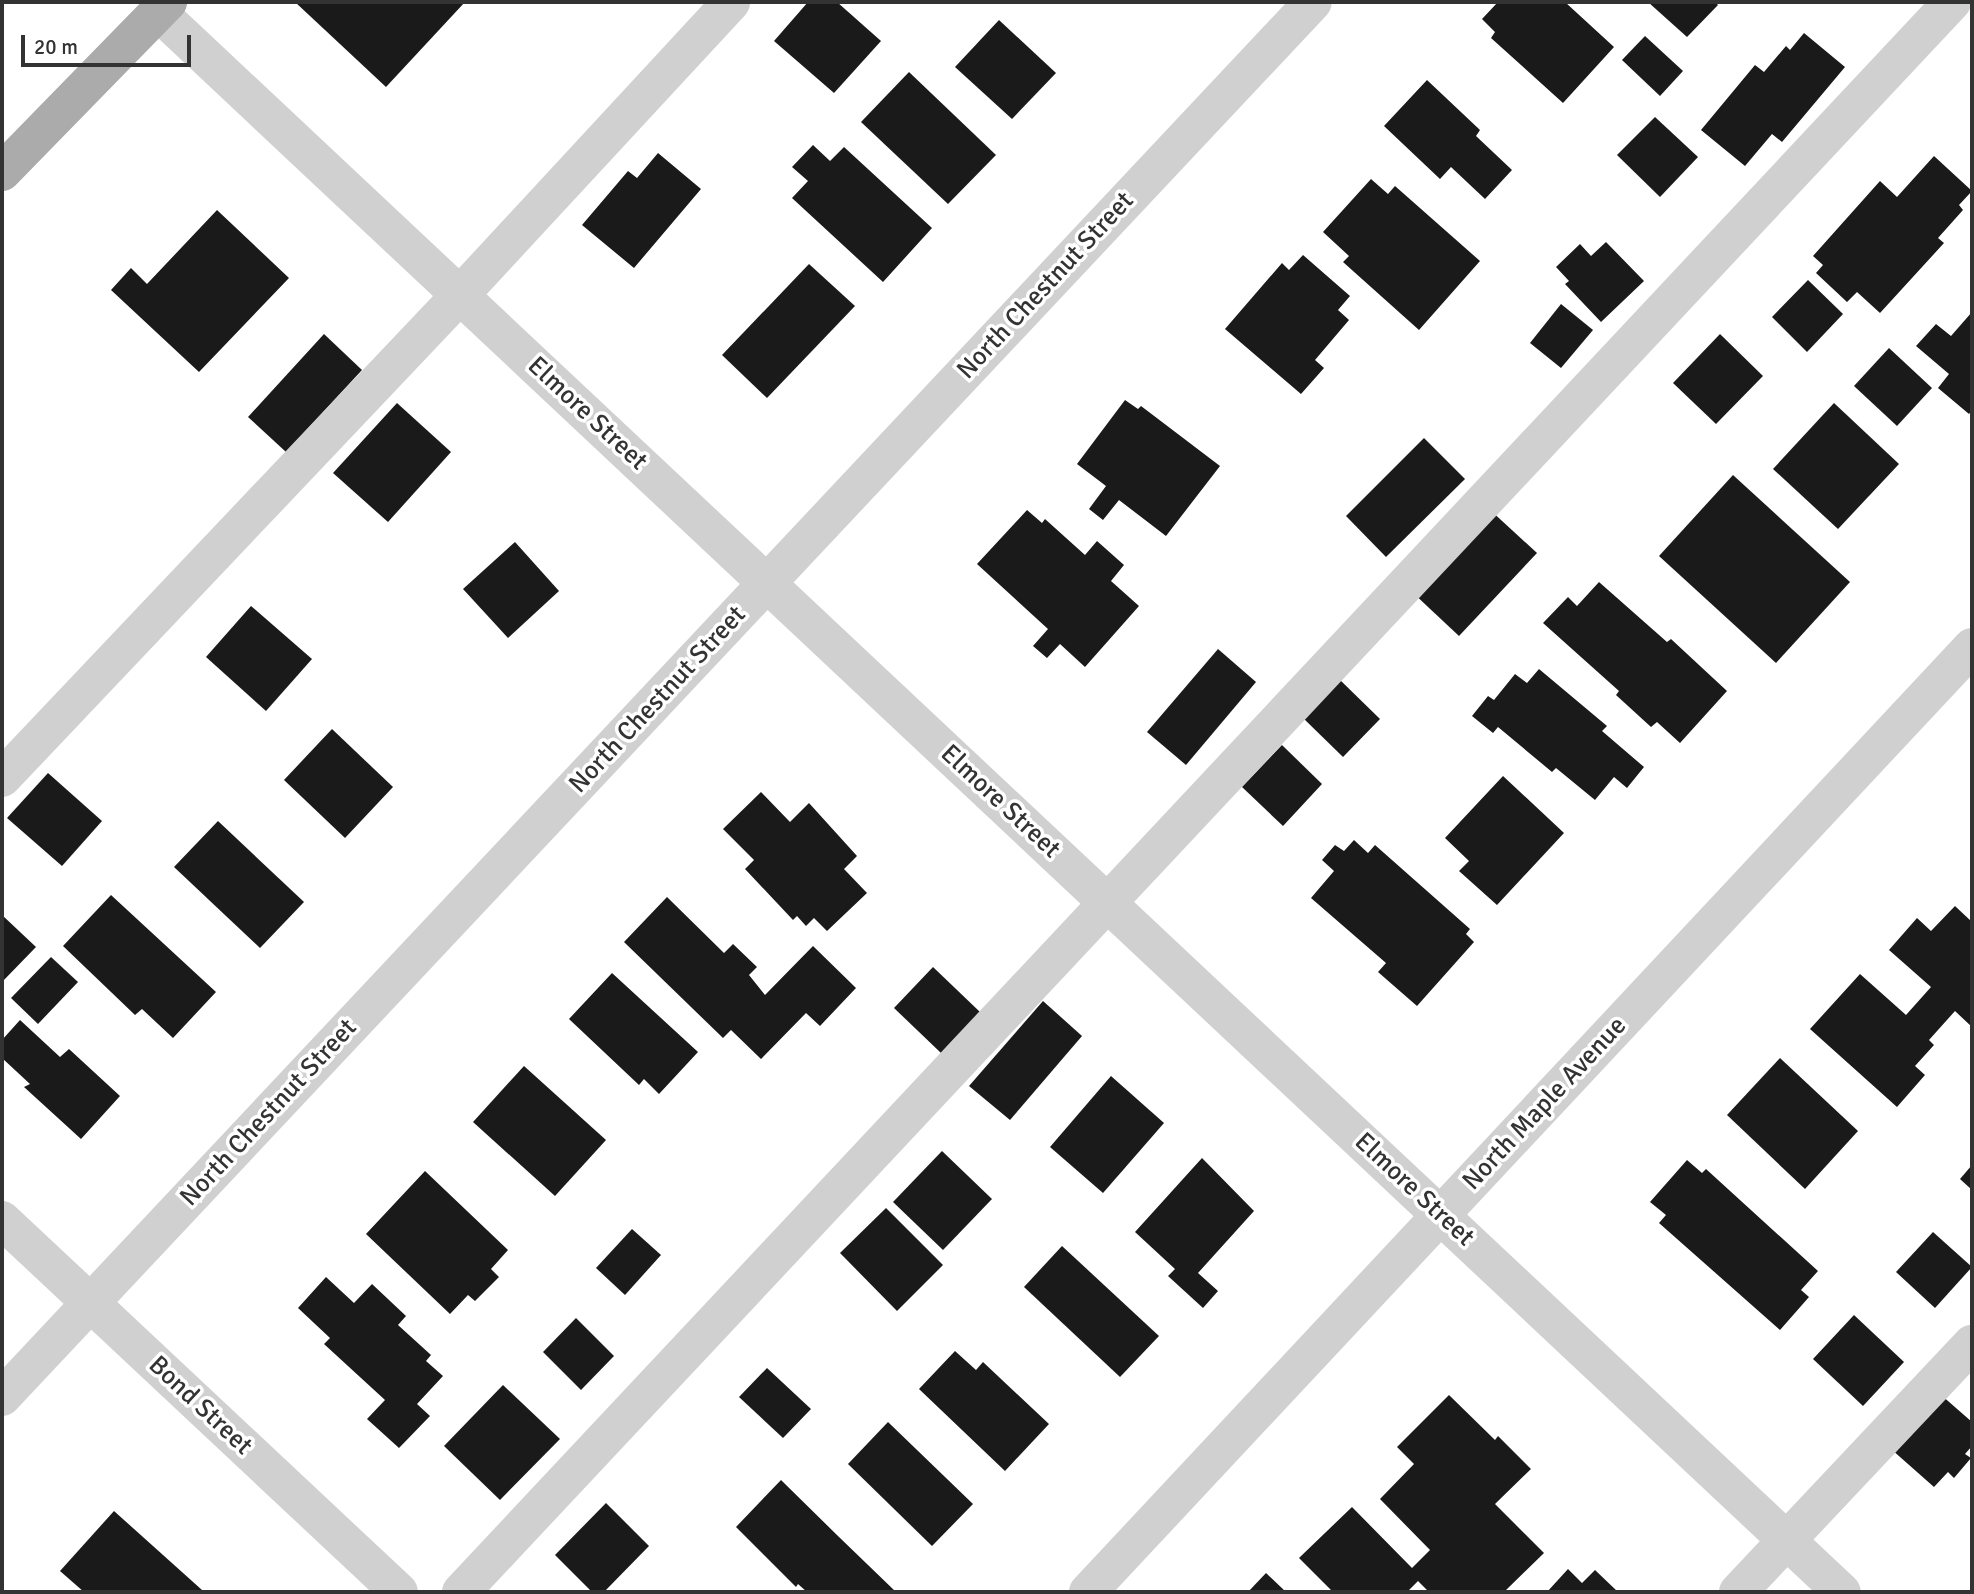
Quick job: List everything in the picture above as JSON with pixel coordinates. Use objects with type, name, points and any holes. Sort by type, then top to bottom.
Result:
[{"type":"main road","points":[[2,172],[163,7]]},
{"type":"street","points":[[2,778],[460,295],[731,2]]},
{"type":"street","name":"North Chestnut Street","points":[[2,1397],[1313,2]]},
{"type":"street","points":[[461,1592],[1952,2]]},
{"type":"street","name":"Elmore Street","points":[[163,7],[460,295],[1842,1592]]},
{"type":"street","name":"North Maple Avenue","points":[[1088,1592],[1972,647]]},
{"type":"street","name":"Bond Street","points":[[2,1220],[398,1592]]},
{"type":"street","points":[[1738,1592],[1972,1344]]},
{"type":"building","points":[[295,2],[465,2],[386,87]]},
{"type":"building","points":[[808,2],[837,2],[881,41],[834,93],[774,41]]},
{"type":"building","points":[[1498,2],[1565,2],[1614,47],[1563,103],[1491,38],[1495,32],[1482,19]]},
{"type":"building","points":[[1648,2],[1715,2],[1718,5],[1687,37]]},
{"type":"building","points":[[999,20],[1056,73],[1012,119],[955,67]]},
{"type":"building","points":[[1804,33],[1845,67],[1782,142],[1772,134],[1745,166],[1701,130],[1755,65],[1764,72],[1786,46],[1790,50]]},
{"type":"building","points":[[1645,36],[1683,71],[1660,96],[1622,60]]},
{"type":"building","points":[[909,72],[996,155],[948,204],[861,122]]},
{"type":"building","points":[[1427,80],[1480,130],[1476,136],[1512,170],[1485,199],[1451,167],[1440,179],[1384,126]]},
{"type":"building","points":[[1655,117],[1698,157],[1660,197],[1617,155]]},
{"type":"building","points":[[813,145],[830,161],[844,147],[932,228],[883,282],[792,198],[808,181],[792,167]]},
{"type":"building","points":[[658,153],[701,189],[634,268],[582,225],[628,171],[637,178]]},
{"type":"building","points":[[1934,156],[1972,191],[1959,205],[1963,210],[1938,238],[1944,243],[1880,313],[1857,292],[1847,302],[1816,273],[1823,265],[1813,256],[1880,181],[1897,197]]},
{"type":"building","points":[[1371,179],[1388,194],[1395,186],[1480,261],[1419,330],[1343,262],[1349,256],[1323,232]]},
{"type":"building","points":[[217,210],[289,278],[199,372],[111,290],[131,268],[147,284]]},
{"type":"building","points":[[1606,242],[1644,281],[1601,322],[1565,284],[1569,281],[1556,267],[1580,244],[1591,256]]},
{"type":"building","points":[[1303,255],[1350,296],[1338,310],[1349,320],[1315,360],[1324,368],[1301,394],[1225,329],[1282,263],[1289,270]]},
{"type":"building","points":[[809,264],[855,306],[767,398],[722,355]]},
{"type":"building","points":[[1808,280],[1843,314],[1807,352],[1772,317]]},
{"type":"building","points":[[1561,304],[1593,330],[1561,368],[1530,343]]},
{"type":"building","points":[[1972,312],[1972,410],[1969,414],[1938,388],[1949,374],[1916,346],[1936,324],[1951,336]]},
{"type":"building","points":[[324,334],[362,370],[286,452],[248,417]]},
{"type":"building","points":[[1720,334],[1763,376],[1716,424],[1673,383]]},
{"type":"building","points":[[1889,348],[1932,388],[1897,426],[1854,386]]},
{"type":"building","points":[[1125,400],[1138,409],[1141,406],[1220,466],[1166,536],[1119,500],[1103,520],[1089,509],[1106,486],[1077,464]]},
{"type":"building","points":[[397,403],[451,452],[388,522],[333,473]]},
{"type":"building","points":[[1834,403],[1899,464],[1838,529],[1773,469]]},
{"type":"building","points":[[1424,438],[1465,479],[1386,557],[1346,516]]},
{"type":"building","points":[[1733,475],[1850,582],[1776,663],[1659,556]]},
{"type":"building","points":[[1488,508],[1537,553],[1459,636],[1411,591]]},
{"type":"building","points":[[1027,510],[1042,523],[1045,519],[1085,555],[1097,541],[1124,565],[1111,581],[1139,606],[1085,667],[1060,644],[1047,658],[1033,646],[1048,629],[977,564]]},
{"type":"building","points":[[515,542],[559,591],[508,638],[463,589]]},
{"type":"building","points":[[1599,582],[1667,642],[1671,639],[1727,691],[1680,743],[1657,722],[1651,727],[1616,695],[1619,691],[1543,623],[1568,597],[1577,606]]},
{"type":"building","points":[[251,606],[312,659],[266,711],[206,657]]},
{"type":"building","points":[[1218,649],[1256,682],[1186,765],[1147,732]]},
{"type":"building","points":[[1539,669],[1607,726],[1602,731],[1644,767],[1627,788],[1614,777],[1595,800],[1556,768],[1552,772],[1498,727],[1493,733],[1472,716],[1488,696],[1494,700],[1515,674],[1527,683]]},
{"type":"building","points":[[1338,678],[1380,719],[1343,757],[1301,716]]},
{"type":"building","points":[[332,729],[393,787],[345,838],[284,780]]},
{"type":"building","points":[[1282,745],[1322,784],[1283,826],[1242,787]]},
{"type":"building","points":[[48,773],[102,821],[62,866],[7,818]]},
{"type":"building","points":[[1503,776],[1564,833],[1497,905],[1459,871],[1469,861],[1445,838]]},
{"type":"building","points":[[761,792],[790,822],[809,803],[857,856],[844,869],[867,893],[827,931],[814,918],[806,926],[797,916],[793,920],[745,869],[754,860],[723,829]]},
{"type":"building","points":[[218,821],[304,902],[260,948],[174,867]]},
{"type":"building","points":[[1354,840],[1368,853],[1375,845],[1470,929],[1466,934],[1474,942],[1417,1006],[1378,972],[1386,963],[1311,898],[1334,871],[1322,860],[1335,845],[1344,851]]},
{"type":"building","points":[[111,895],[216,992],[173,1038],[142,1009],[135,1015],[63,946]]},
{"type":"building","points":[[667,897],[724,953],[733,944],[757,967],[749,975],[765,995],[813,946],[856,988],[820,1026],[806,1013],[761,1059],[731,1030],[723,1038],[624,942]]},
{"type":"building","points":[[1955,906],[1972,922],[1972,1027],[1955,1011],[1929,1040],[1934,1045],[1915,1066],[1925,1075],[1897,1107],[1810,1029],[1860,974],[1906,1015],[1931,987],[1889,950],[1917,918],[1931,931]]},
{"type":"building","points":[[2,915],[36,947],[2,982]]},
{"type":"building","points":[[51,957],[78,982],[38,1024],[11,998]]},
{"type":"building","points":[[933,967],[980,1012],[941,1053],[894,1008]]},
{"type":"building","points":[[612,973],[698,1052],[659,1094],[644,1079],[639,1085],[569,1019]]},
{"type":"building","points":[[1043,1001],[1082,1036],[1010,1120],[969,1086]]},
{"type":"building","points":[[20,1020],[60,1057],[69,1049],[120,1096],[81,1139],[24,1087],[30,1084],[2,1058],[2,1040]]},
{"type":"building","points":[[1780,1058],[1858,1131],[1805,1189],[1727,1115]]},
{"type":"building","points":[[524,1066],[606,1140],[555,1196],[473,1122]]},
{"type":"building","points":[[1111,1076],[1164,1123],[1103,1193],[1050,1147]]},
{"type":"building","points":[[942,1151],[992,1199],[943,1250],[893,1202]]},
{"type":"building","points":[[1202,1158],[1254,1211],[1198,1273],[1218,1291],[1203,1308],[1168,1276],[1175,1269],[1135,1232]]},
{"type":"building","points":[[1687,1160],[1702,1173],[1706,1169],[1818,1271],[1801,1290],[1809,1297],[1780,1330],[1659,1223],[1666,1215],[1650,1202]]},
{"type":"building","points":[[1972,1165],[1972,1190],[1960,1179]]},
{"type":"building","points":[[425,1171],[508,1250],[491,1269],[499,1277],[475,1301],[468,1295],[450,1314],[366,1234]]},
{"type":"building","points":[[886,1208],[943,1265],[897,1311],[840,1253]]},
{"type":"building","points":[[632,1229],[661,1255],[625,1295],[596,1268]]},
{"type":"building","points":[[1933,1232],[1972,1267],[1935,1308],[1896,1272]]},
{"type":"building","points":[[1062,1246],[1159,1336],[1120,1377],[1024,1287]]},
{"type":"building","points":[[326,1277],[354,1303],[372,1284],[406,1316],[398,1325],[431,1355],[426,1361],[443,1376],[417,1404],[430,1416],[399,1448],[367,1419],[385,1400],[324,1344],[330,1338],[298,1308]]},
{"type":"building","points":[[1854,1315],[1904,1362],[1863,1406],[1813,1359]]},
{"type":"building","points":[[576,1318],[614,1356],[581,1390],[543,1352]]},
{"type":"building","points":[[955,1351],[976,1370],[983,1362],[1049,1424],[1005,1471],[919,1389]]},
{"type":"building","points":[[767,1368],[811,1409],[783,1438],[739,1397]]},
{"type":"building","points":[[503,1385],[560,1439],[500,1500],[444,1446]]},
{"type":"building","points":[[1940,1394],[1972,1422],[1972,1446],[1965,1454],[1971,1458],[1954,1478],[1948,1472],[1934,1487],[1891,1449]]},
{"type":"building","points":[[1449,1395],[1495,1440],[1498,1436],[1531,1469],[1495,1504],[1544,1553],[1504,1592],[1429,1592],[1418,1581],[1407,1592],[1333,1592],[1299,1558],[1352,1507],[1412,1568],[1430,1550],[1380,1499],[1414,1464],[1397,1447]]},
{"type":"building","points":[[888,1422],[973,1504],[932,1546],[848,1464]]},
{"type":"building","points":[[781,1480],[896,1592],[807,1592],[798,1584],[796,1587],[736,1527]]},
{"type":"building","points":[[606,1503],[649,1546],[604,1592],[592,1592],[555,1555]]},
{"type":"building","points":[[114,1511],[202,1590],[84,1592],[60,1571]]},
{"type":"building","points":[[1568,1569],[1582,1583],[1595,1570],[1618,1592],[1547,1592]]},
{"type":"building","points":[[1266,1573],[1286,1592],[1248,1592]]}]
